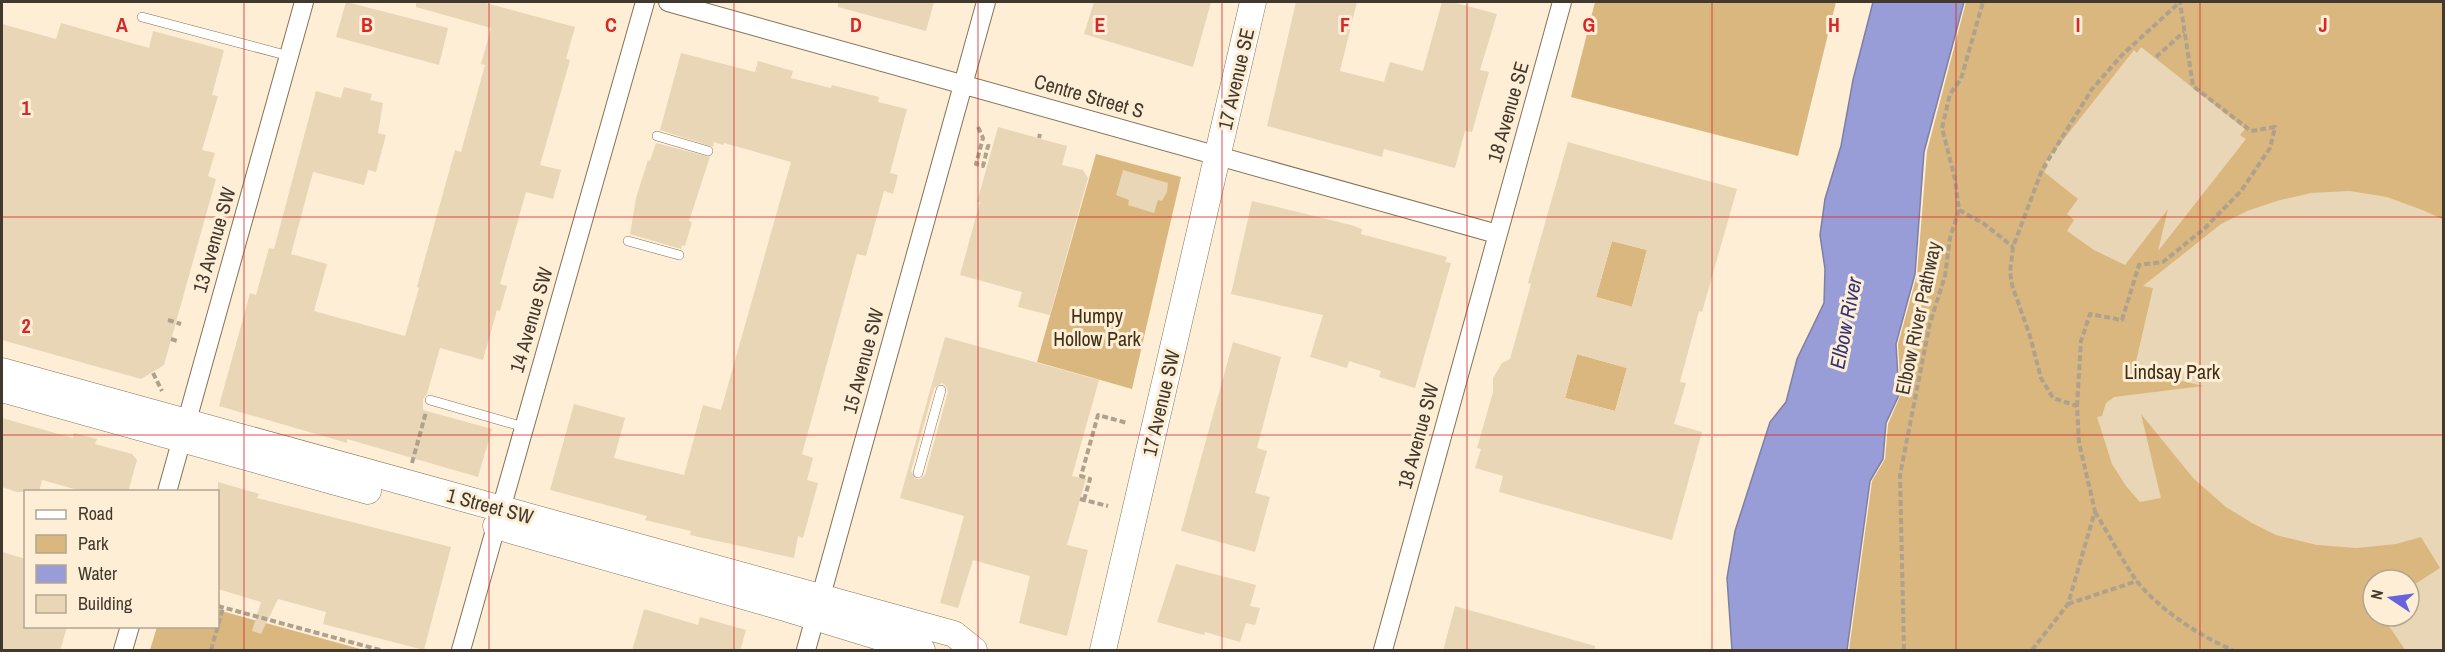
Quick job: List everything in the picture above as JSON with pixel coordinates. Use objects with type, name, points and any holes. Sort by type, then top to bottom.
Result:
[{"type":"street","name":"13 Avenue SW","points":[[168,490],[304,2]]},
{"type":"street","name":"14 Avenue SW","points":[[461,651],[645,2]]},
{"type":"street","name":"Centre Street S","points":[[668,2],[1497,234]]},
{"type":"street","name":"15 Avenue SW","points":[[806,651],[986,2]]},
{"type":"street","name":"17 Avenue SE","points":[[1218,156],[1253,2]]},
{"type":"street","name":"18 Avenue SE","points":[[1497,234],[1562,2]]},
{"type":"street","name":"17 Avenue SW","points":[[1103,651],[1218,156]]},
{"type":"street","name":"18 Avenue SW","points":[[1383,651],[1497,234]]},
{"type":"street","name":"1 Street SW","points":[[2,371],[184,431]]},
{"type":"street","name":"1 Street SW","points":[[2,389],[184,431],[818,608],[954,634],[974,651]]},
{"type":"street","name":"1 Street SW","points":[[818,608],[922,651]]},
{"type":"street","points":[[123,651],[130,628]]},
{"type":"lane","points":[[142,17],[289,56]]},
{"type":"lane","points":[[657,136],[708,151]]},
{"type":"lane","points":[[628,241],[679,255]]},
{"type":"lane","points":[[918,473],[941,390]]},
{"type":"lane","points":[[430,400],[524,427]]},
{"type":"path","name":"Elbow River Pathway","points":[[1904,651],[1900,475],[1930,323],[1945,276],[1950,238],[1959,210],[1955,179],[1942,128],[1950,94],[1961,79],[1983,2]]},
{"type":"path","points":[[2180,2],[2193,86],[2251,131],[2275,127],[2270,148],[2241,191],[2205,228],[2163,262],[2139,265],[2122,320],[2090,314],[2081,341],[2077,406],[2079,443],[2095,511],[2137,581],[2180,620],[2233,651]]},
{"type":"path","points":[[2077,406],[2053,398],[2041,378],[2030,336],[2012,285],[2010,272],[2013,247],[2042,170],[2092,89],[2122,55],[2180,2]]},
{"type":"path","points":[[2156,57],[2184,32]]},
{"type":"path","points":[[978,127],[983,138],[976,164],[983,166],[988,146],[992,147]]},
{"type":"path","points":[[1959,210],[1983,223],[2013,247]]},
{"type":"path","points":[[170,328],[170,321],[181,324]]},
{"type":"path","points":[[171,339],[177,341]]},
{"type":"path","points":[[153,373],[163,393]]},
{"type":"path","points":[[409,474],[430,400]]},
{"type":"path","points":[[1108,506],[1082,499],[1090,479],[1081,476],[1098,414],[1127,423]]},
{"type":"path","points":[[2032,651],[2068,604],[2095,511]]},
{"type":"path","points":[[2068,604],[2137,581]]},
{"type":"path","points":[[220,607],[380,651]]},
{"type":"path","points":[[211,651],[216,628]]},
{"type":"green space","points":[[1595,2],[1836,2],[1798,156],[1571,97]]},
{"type":"green space","name":"Lindsay Park","points":[[1966,2],[2443,2],[2443,650],[1849,650],[1872,481],[1885,459],[1888,424],[1901,394],[1898,344],[1917,275],[1927,151]]},
{"type":"green space","name":"Humpy Hollow Park","points":[[1096,154],[1181,177],[1132,389],[1037,362]]},
{"type":"green space","points":[[1612,241],[1647,250],[1632,307],[1596,297]]},
{"type":"green space","points":[[1577,354],[1627,368],[1615,411],[1565,398]]},
{"type":"green space","points":[[219,610],[364,650],[150,650],[157,628],[219,628]]},
{"type":"water","name":"Elbow River","points":[[1873,2],[1964,2],[1924,152],[1915,274],[1896,344],[1899,395],[1886,423],[1883,459],[1870,481],[1847,650],[1732,650],[1727,578],[1735,531],[1770,422],[1786,402],[1797,359],[1824,303],[1825,269],[1820,235],[1825,199],[1841,146],[1853,80]]},
{"type":"building","points":[[346,2],[448,28],[439,65],[336,37]]},
{"type":"building","points":[[416,2],[482,2],[575,27],[566,59],[570,60],[540,165],[561,170],[553,199],[526,192],[500,284],[507,286],[500,311],[497,310],[483,360],[440,348],[427,394],[423,399],[423,410],[492,429],[478,477],[347,439],[347,443],[219,406],[250,293],[256,295],[269,248],[274,249],[316,91],[341,98],[344,87],[372,94],[370,100],[383,103],[378,133],[386,135],[376,172],[368,170],[364,185],[313,172],[291,254],[327,264],[314,311],[405,336],[455,150],[461,152],[485,65],[481,64],[491,28],[416,7]]},
{"type":"building","points":[[838,2],[934,2],[926,31],[838,7]]},
{"type":"building","points":[[1094,2],[1211,2],[1193,67],[1084,34]]},
{"type":"building","points":[[1296,2],[1357,2],[1340,71],[1384,82],[1390,62],[1423,71],[1442,2],[1452,2],[1497,14],[1480,70],[1489,72],[1472,132],[1465,131],[1455,168],[1384,149],[1382,157],[1267,126]]},
{"type":"building","points":[[61,23],[149,48],[153,31],[224,50],[212,95],[218,96],[202,150],[215,153],[208,176],[216,179],[164,365],[141,379],[2,340],[2,24],[56,39]]},
{"type":"building","points":[[2141,47],[2245,129],[2240,135],[2246,139],[2158,251],[2168,209],[2125,265],[2094,250],[2067,231],[2074,220],[2067,214],[2078,199],[2044,172],[2048,166],[2045,163],[2134,50],[2137,53]]},
{"type":"building","points":[[681,53],[755,72],[758,61],[793,71],[791,78],[831,88],[832,85],[879,97],[878,102],[907,109],[890,173],[898,175],[893,194],[884,191],[866,256],[857,254],[802,454],[813,458],[807,480],[818,483],[803,538],[798,536],[794,558],[690,535],[691,531],[645,520],[647,516],[550,490],[574,404],[625,418],[614,458],[684,475],[703,405],[721,410],[791,162],[724,143],[723,145],[714,142],[713,147],[660,130]]},
{"type":"building","points":[[998,127],[1067,146],[1062,165],[1083,170],[1088,178],[1050,315],[1018,307],[1022,292],[960,275]]},
{"type":"building","points":[[1568,142],[1737,189],[1702,312],[1699,311],[1680,382],[1686,383],[1674,424],[1702,432],[1672,540],[1499,492],[1503,476],[1475,468],[1481,449],[1477,448],[1493,392],[1493,378],[1502,363],[1510,359],[1531,284],[1528,283]],"holes":[[[1612,241],[1647,250],[1632,307],[1596,297]],[[1577,354],[1627,368],[1615,411],[1565,398]]]},
{"type":"building","points":[[656,143],[710,157],[689,221],[692,222],[685,246],[682,245],[681,249],[630,234],[636,198]]},
{"type":"building","points":[[1123,170],[1168,183],[1167,192],[1162,201],[1158,200],[1154,213],[1128,205],[1129,200],[1116,195]]},
{"type":"building","points":[[2350,191],[2387,197],[2444,220],[2444,651],[2406,651],[2390,628],[2421,628],[2421,580],[2440,568],[2421,537],[2396,544],[2357,548],[2317,545],[2276,535],[2226,507],[2194,479],[2141,414],[2161,498],[2140,502],[2112,464],[2097,417],[2102,416],[2106,403],[2114,397],[2203,386],[2134,370],[2153,288],[2143,286],[2221,224],[2247,211],[2311,193]]},
{"type":"building","points":[[1252,201],[1351,225],[1362,229],[1361,234],[1447,257],[1445,262],[1451,263],[1415,388],[1379,377],[1381,371],[1349,361],[1347,368],[1310,357],[1323,315],[1231,294]]},
{"type":"building","points":[[945,337],[1099,380],[1072,476],[1086,479],[1067,545],[1088,550],[1067,636],[1019,623],[1030,576],[973,560],[958,608],[940,603],[964,516],[900,498]],"holes":[[[942,383],[948,392],[925,475],[916,479],[911,471],[934,388]]]},
{"type":"building","points":[[1233,342],[1281,357],[1257,448],[1267,451],[1255,493],[1270,497],[1255,552],[1181,531]]},
{"type":"building","points":[[2,418],[73,438],[74,433],[97,439],[95,444],[132,454],[137,460],[129,490],[78,490],[42,480],[40,490],[17,492],[2,487]]},
{"type":"building","points":[[218,482],[259,494],[257,498],[451,547],[424,650],[323,624],[326,612],[278,599],[261,634],[252,631],[261,602],[219,589]]},
{"type":"building","points":[[2,552],[24,558],[24,628],[67,628],[60,651],[2,651]]},
{"type":"building","points":[[1176,564],[1256,585],[1250,606],[1260,608],[1255,625],[1246,623],[1240,642],[1157,622]]},
{"type":"building","points":[[1455,606],[1595,646],[1595,651],[1443,651]]},
{"type":"building","points":[[644,609],[698,625],[700,617],[746,630],[740,651],[632,651]]}]
